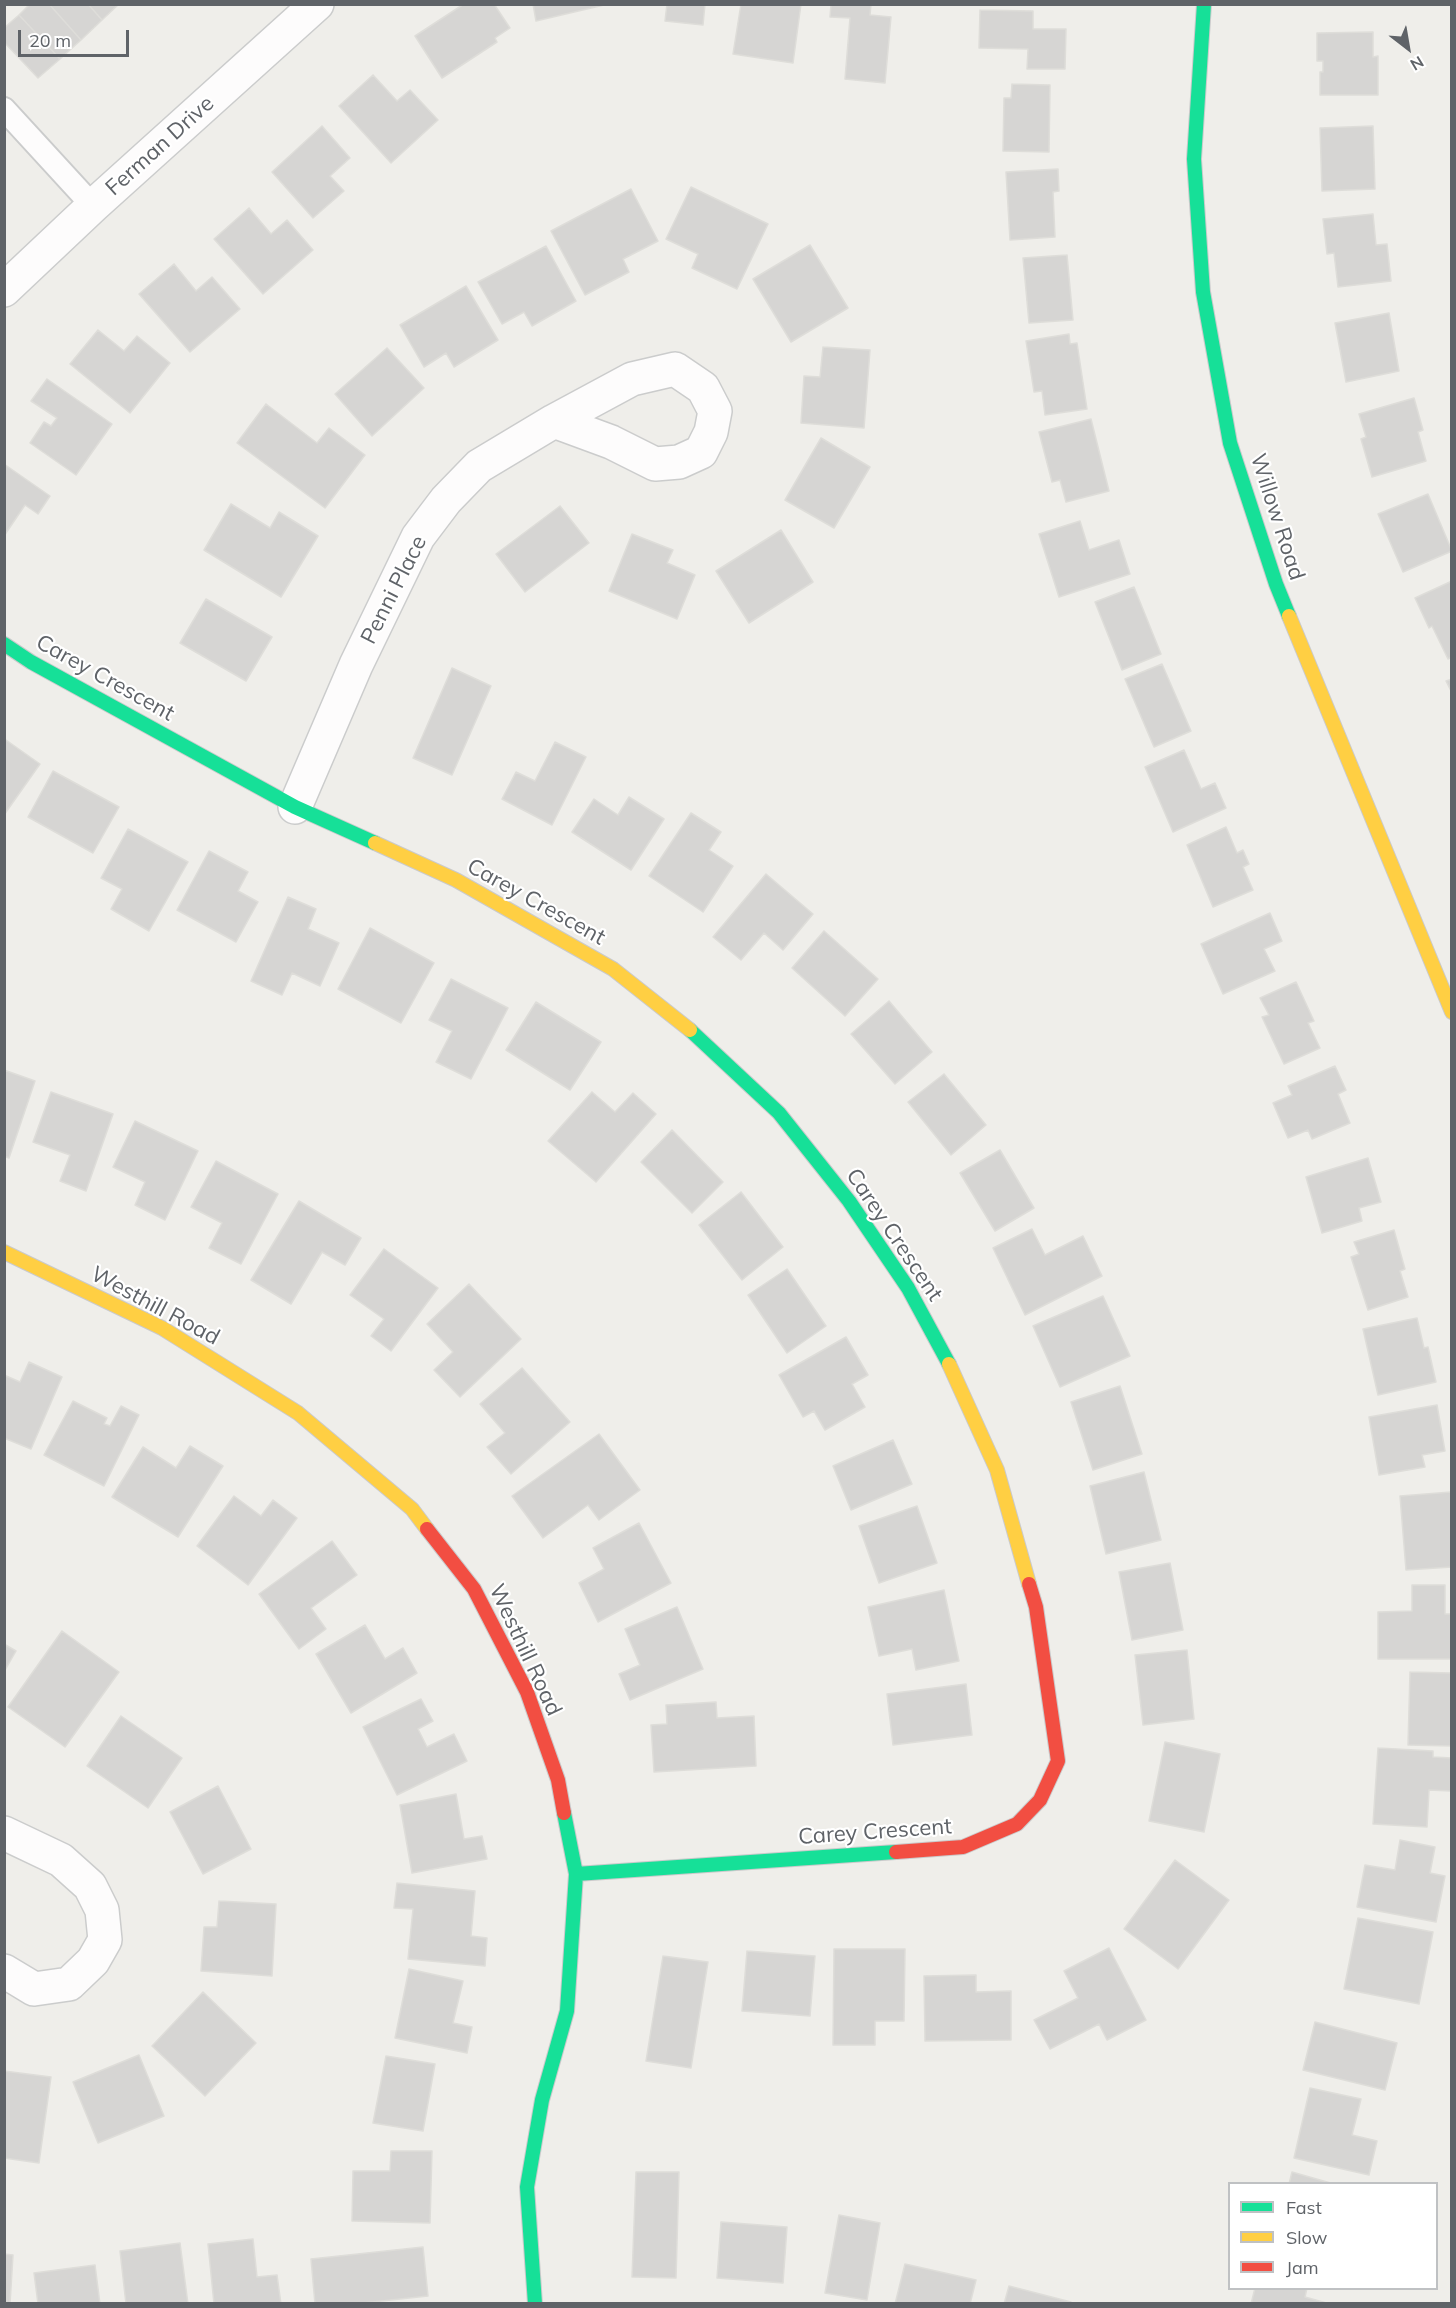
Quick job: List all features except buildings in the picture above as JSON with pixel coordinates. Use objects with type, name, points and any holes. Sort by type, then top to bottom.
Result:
[{"type":"street","name":"Ferman Drive","points":[[4,290],[93,206],[317,4]]},
{"type":"street","name":"Willow Road","points":[[1204,4],[1194,159],[1203,292],[1230,443],[1276,584],[1452,1012]]},
{"type":"street","name":"Penni Place","points":[[295,807],[356,665],[418,537],[446,500],[479,466],[554,421]]},
{"type":"street","name":"Carey Crescent","points":[[4,644],[31,662],[295,807],[456,880],[613,969],[700,1038],[779,1113],[849,1201],[908,1288],[954,1374],[997,1470],[1036,1607],[1058,1761],[1040,1800],[1017,1824],[963,1847],[576,1874]]},
{"type":"street","name":"Westhill Road","points":[[4,1252],[162,1328],[297,1413],[412,1509],[474,1589],[526,1692],[558,1780],[576,1874],[567,2011],[542,2100],[527,2187],[535,2304]]},
{"type":"street","points":[[4,1833],[61,1860],[90,1886],[102,1910],[105,1940],[93,1961],[69,1984],[34,1989],[4,1971]]},
{"type":"lane","points":[[4,109],[93,206]]},
{"type":"traffic: fast","points":[[1204,4],[1194,159],[1203,292],[1230,443],[1276,584],[1289,616]]},
{"type":"traffic: fast","points":[[4,644],[31,662],[295,807],[375,843]]},
{"type":"traffic: fast","points":[[690,1030],[779,1113],[849,1201],[908,1288],[949,1364]]},
{"type":"traffic: fast","points":[[535,2304],[527,2187],[542,2100],[567,2011],[576,1874],[564,1813]]},
{"type":"traffic: fast","points":[[576,1874],[896,1852]]},
{"type":"traffic: slow","points":[[1289,616],[1452,1012]]},
{"type":"traffic: slow","points":[[375,843],[456,880],[613,969],[690,1030]]},
{"type":"traffic: slow","points":[[4,1252],[162,1328],[298,1413],[412,1509],[427,1529]]},
{"type":"traffic: slow","points":[[949,1364],[997,1470],[1029,1584]]},
{"type":"traffic: jam","points":[[427,1529],[474,1589],[527,1692],[558,1780],[564,1813]]},
{"type":"traffic: jam","points":[[896,1852],[963,1847],[1017,1824],[1040,1800],[1058,1761],[1036,1607],[1029,1584]]}]
